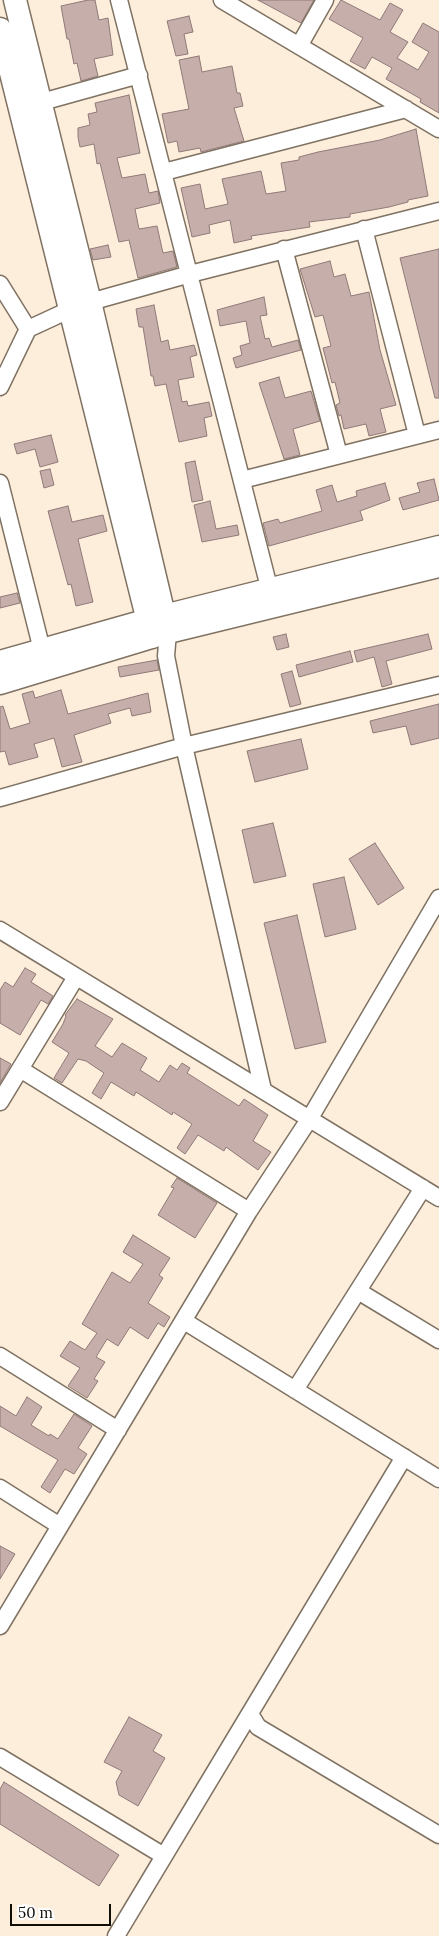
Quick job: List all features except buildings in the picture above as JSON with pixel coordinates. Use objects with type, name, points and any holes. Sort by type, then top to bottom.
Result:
[{"type":"main road","points":[[15,0],[90,302],[158,626]]},
{"type":"main road","points":[[0,28],[4,62],[19,109],[69,310],[158,626]]},
{"type":"main road","points":[[272,598],[439,547]]},
{"type":"main road","points":[[0,662],[42,650],[158,626],[272,598],[439,566]]},
{"type":"main road","points":[[0,683],[158,626]]},
{"type":"street","points":[[119,0],[272,598]]},
{"type":"street","points":[[222,0],[439,129]]},
{"type":"street","points":[[299,46],[324,0]]},
{"type":"street","points":[[19,109],[139,76]]},
{"type":"street","points":[[164,172],[406,109]]},
{"type":"street","points":[[0,387],[26,326],[90,302],[284,249],[439,210]]},
{"type":"street","points":[[364,229],[417,436]]},
{"type":"street","points":[[284,249],[339,455]]},
{"type":"street","points":[[0,284],[26,326]]},
{"type":"street","points":[[0,309],[26,326]]},
{"type":"street","points":[[242,480],[439,430]]},
{"type":"street","points":[[0,483],[7,547],[42,650]]},
{"type":"street","points":[[158,626],[263,1090]]},
{"type":"street","points":[[0,798],[184,746],[439,685]]},
{"type":"street","points":[[2,1620],[249,1212],[310,1118],[439,898]]},
{"type":"street","points":[[0,930],[439,1198]]},
{"type":"street","points":[[0,1102],[76,977]]},
{"type":"street","points":[[20,1070],[249,1212]]},
{"type":"street","points":[[295,1390],[423,1188]]},
{"type":"street","points":[[358,1292],[439,1340]]},
{"type":"street","points":[[184,1321],[439,1479]]},
{"type":"street","points":[[0,1356],[118,1430]]},
{"type":"street","points":[[116,1936],[404,1458]]},
{"type":"street","points":[[0,1488],[60,1526]]},
{"type":"street","points":[[250,1714],[258,1727],[439,1835]]},
{"type":"street","points":[[0,1757],[164,1856]]}]
